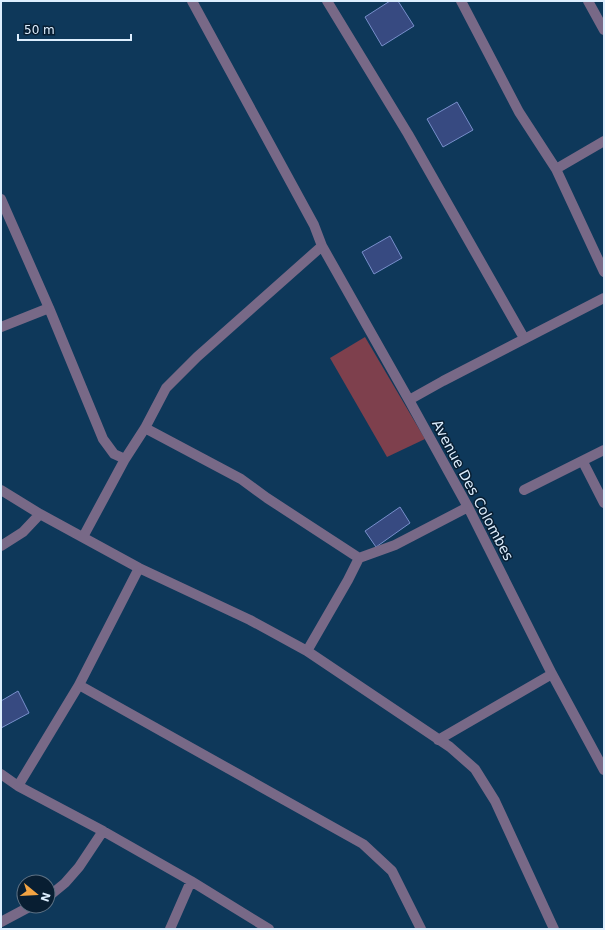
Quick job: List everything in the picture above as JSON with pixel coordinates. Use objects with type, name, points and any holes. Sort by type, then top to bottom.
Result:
[{"type":"street","name":"Avenue Des Colombes","points":[[192,1],[314,226],[322,246],[468,507],[552,674],[604,770]]},
{"type":"street","points":[[327,1],[408,134],[524,338]]},
{"type":"street","points":[[461,1],[519,112],[556,169],[604,272]]},
{"type":"street","points":[[588,1],[604,30]]},
{"type":"street","points":[[556,169],[604,141]]},
{"type":"street","points":[[1,199],[49,308],[103,439],[114,454],[126,459]]},
{"type":"street","points":[[83,536],[145,428],[166,388],[197,357],[322,246]]},
{"type":"street","points":[[409,400],[443,380],[604,298]]},
{"type":"street","points":[[1,327],[49,308]]},
{"type":"street","points":[[145,428],[241,479],[267,498],[359,558]]},
{"type":"street","points":[[524,490],[583,462],[604,450]]},
{"type":"street","points":[[583,462],[604,503]]},
{"type":"street","points":[[1,490],[40,514],[83,536],[139,568],[250,620],[307,651],[450,747],[475,769],[495,801],[554,929]]},
{"type":"street","points":[[307,651],[359,558],[395,545],[468,507]]},
{"type":"street","points":[[1,546],[23,532],[40,514]]},
{"type":"street","points":[[18,786],[79,685],[139,568]]},
{"type":"street","points":[[438,740],[552,674]]},
{"type":"street","points":[[79,685],[363,844],[392,870],[421,929]]},
{"type":"street","points":[[1,774],[18,786],[191,881],[269,929]]},
{"type":"street","points":[[56,890],[65,883],[79,867],[102,831]]},
{"type":"street","points":[[170,929],[191,881]]},
{"type":"street","points":[[1,922],[16,914]]},
{"type":"shaded area","points":[[365,337],[425,439],[387,457],[330,358]]},
{"type":"building","points":[[390,1],[398,1],[414,26],[382,46],[365,17]]},
{"type":"building","points":[[457,102],[473,130],[443,147],[427,119]]},
{"type":"building","points":[[390,236],[402,258],[374,274],[362,252]]},
{"type":"building","points":[[400,507],[410,523],[376,547],[365,531]]},
{"type":"building","points":[[18,691],[29,713],[1,728],[1,701]]}]
